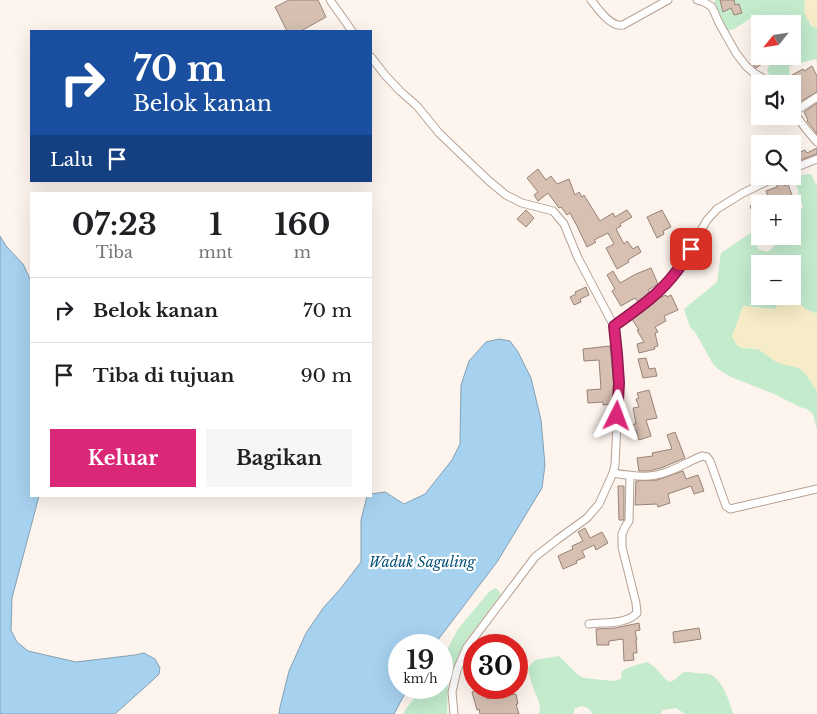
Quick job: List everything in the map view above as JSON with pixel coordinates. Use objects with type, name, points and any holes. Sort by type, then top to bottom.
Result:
[{"type":"street","points":[[330,0],[351,30]]},
{"type":"street","points":[[591,0],[614,24],[623,26],[668,0]]},
{"type":"street","points":[[697,0],[712,7],[736,53],[746,66],[757,75]]},
{"type":"street","points":[[372,58],[384,75],[417,106],[439,133],[495,186],[506,195],[522,203],[553,212],[559,218],[564,224],[578,258],[614,326],[619,383],[613,473],[599,504],[587,518],[535,558],[467,647],[457,670],[452,692],[454,714]]},
{"type":"street","points":[[801,106],[817,97]]},
{"type":"street","points":[[801,121],[817,142]]},
{"type":"street","points":[[801,166],[817,159]]},
{"type":"street","points":[[614,326],[652,298],[677,272],[707,220],[717,209],[759,185]]},
{"type":"street","points":[[613,473],[630,476],[650,476],[666,472],[702,456],[707,457],[726,506],[730,509],[817,489]]},
{"type":"street","points":[[590,624],[625,621],[636,613],[636,603],[622,547],[622,534],[629,521],[630,476]]},
{"type":"green space","points":[[715,0],[806,0],[804,3],[810,25],[817,28],[817,62],[815,59],[801,63],[801,15],[751,15],[751,18],[734,29],[721,33],[714,5]]},
{"type":"green space","points":[[770,65],[793,65],[789,66],[790,75],[770,75],[767,70]]},
{"type":"green space","points":[[811,174],[817,186],[817,314],[801,305],[801,255],[751,255],[751,305],[777,305],[776,309],[743,306],[732,336],[742,348],[758,349],[777,362],[799,368],[805,373],[817,391],[817,430],[813,414],[807,409],[731,377],[718,369],[690,327],[684,309],[717,282],[721,253],[751,233],[751,245],[757,245],[758,249],[767,252],[774,245],[801,245],[801,208],[803,207],[801,195],[799,195],[796,185],[801,185],[801,175]]},
{"type":"green space","points":[[496,588],[501,594],[471,634],[463,634],[463,645],[453,668],[453,638],[458,629],[490,591]]},
{"type":"green space","points":[[559,656],[577,674],[584,678],[614,681],[621,679],[622,671],[647,662],[669,682],[686,672],[709,674],[714,676],[722,685],[733,714],[685,714],[676,708],[663,710],[660,714],[593,714],[588,708],[581,706],[574,709],[574,714],[539,714],[539,703],[528,668],[535,660]]},
{"type":"green space","points":[[414,699],[447,699],[447,714],[403,714]]},
{"type":"sand","points":[[806,0],[817,0],[817,28],[810,23],[806,16],[804,8]]},
{"type":"sand","points":[[777,305],[801,305],[817,314],[817,391],[800,369],[774,361],[760,350],[739,347],[732,336],[743,306],[776,309]]},
{"type":"water","points":[[0,236],[6,246],[23,264],[30,279],[30,497],[39,497],[12,598],[11,630],[17,642],[28,651],[76,662],[144,653],[155,659],[160,668],[159,674],[115,714],[0,714]]},
{"type":"water","name":"Waduk Saguling","points":[[499,339],[510,341],[518,352],[531,378],[541,420],[545,465],[542,488],[497,562],[442,634],[388,634],[388,699],[402,699],[394,714],[279,714],[289,671],[306,633],[324,607],[361,562],[361,520],[367,497],[372,497],[372,494],[385,492],[404,504],[425,494],[452,460],[460,444],[461,385],[469,361],[486,342]]},
{"type":"building","points":[[289,0],[318,0],[326,17],[303,30],[286,30],[275,7]]},
{"type":"building","points":[[720,0],[734,0],[735,5],[739,4],[742,13],[734,15],[731,8],[723,12]]},
{"type":"building","points":[[812,66],[817,76],[817,92],[801,101],[801,75],[792,75],[803,69],[804,71]]},
{"type":"building","points":[[817,103],[817,134],[807,121],[804,112]]},
{"type":"building","points":[[817,148],[817,154],[801,160],[801,152],[805,150],[807,153]]},
{"type":"building","points":[[538,169],[546,180],[551,176],[557,184],[569,179],[575,195],[579,192],[582,197],[584,195],[600,221],[613,213],[615,217],[627,210],[632,217],[620,224],[621,226],[616,229],[624,244],[627,241],[633,249],[638,246],[641,252],[617,269],[606,248],[614,244],[608,233],[594,240],[596,242],[587,247],[570,213],[567,215],[561,207],[559,208],[548,193],[538,201],[534,195],[538,192],[527,178]]},
{"type":"building","points":[[777,185],[788,185],[792,195],[768,195],[766,191],[777,187]]},
{"type":"building","points":[[526,210],[534,218],[526,227],[517,219]]},
{"type":"building","points":[[662,210],[671,227],[663,231],[664,234],[657,238],[647,217]]},
{"type":"building","points":[[651,268],[658,284],[648,290],[650,293],[638,302],[635,298],[621,306],[612,291],[615,289],[607,275],[613,271],[620,283]]},
{"type":"building","points":[[586,287],[589,295],[580,299],[581,302],[574,305],[570,297],[576,294],[575,292]]},
{"type":"building","points":[[666,295],[667,297],[671,295],[678,310],[664,316],[666,321],[655,327],[658,332],[655,333],[658,346],[654,347],[655,349],[639,353],[637,344],[644,342],[632,319],[659,298]]},
{"type":"building","points":[[610,346],[614,386],[613,404],[603,405],[603,402],[588,403],[587,390],[601,389],[599,360],[584,361],[583,349]]},
{"type":"building","points":[[646,358],[649,369],[655,368],[657,376],[643,378],[638,359]]},
{"type":"building","points":[[649,390],[657,418],[646,420],[651,436],[639,440],[636,430],[628,431],[627,425],[636,424],[633,408],[639,407],[636,399],[639,398],[637,393]]},
{"type":"building","points":[[675,432],[685,458],[661,468],[639,471],[637,458],[653,456],[652,453],[672,449],[667,435]]},
{"type":"building","points":[[683,471],[686,479],[698,475],[704,491],[694,494],[691,486],[668,494],[670,503],[658,507],[657,504],[635,505],[636,481],[657,480]]},
{"type":"building","points":[[618,486],[624,486],[624,520],[619,520]]},
{"type":"building","points":[[585,528],[590,538],[602,532],[608,543],[596,550],[594,545],[582,551],[585,557],[563,569],[558,556],[573,549],[572,546],[583,541],[578,532]]},
{"type":"building","points":[[639,623],[640,630],[635,631],[637,653],[633,653],[634,660],[624,661],[623,639],[609,641],[609,645],[597,645],[596,629],[615,628]]},
{"type":"building","points":[[699,628],[701,639],[674,643],[673,632]]},
{"type":"building","points":[[474,699],[517,699],[518,704],[516,704],[519,714],[480,714],[479,709],[477,710]]},
{"type":"route","points":[[617,416],[619,383],[614,326],[652,298],[677,272],[691,249]]}]
